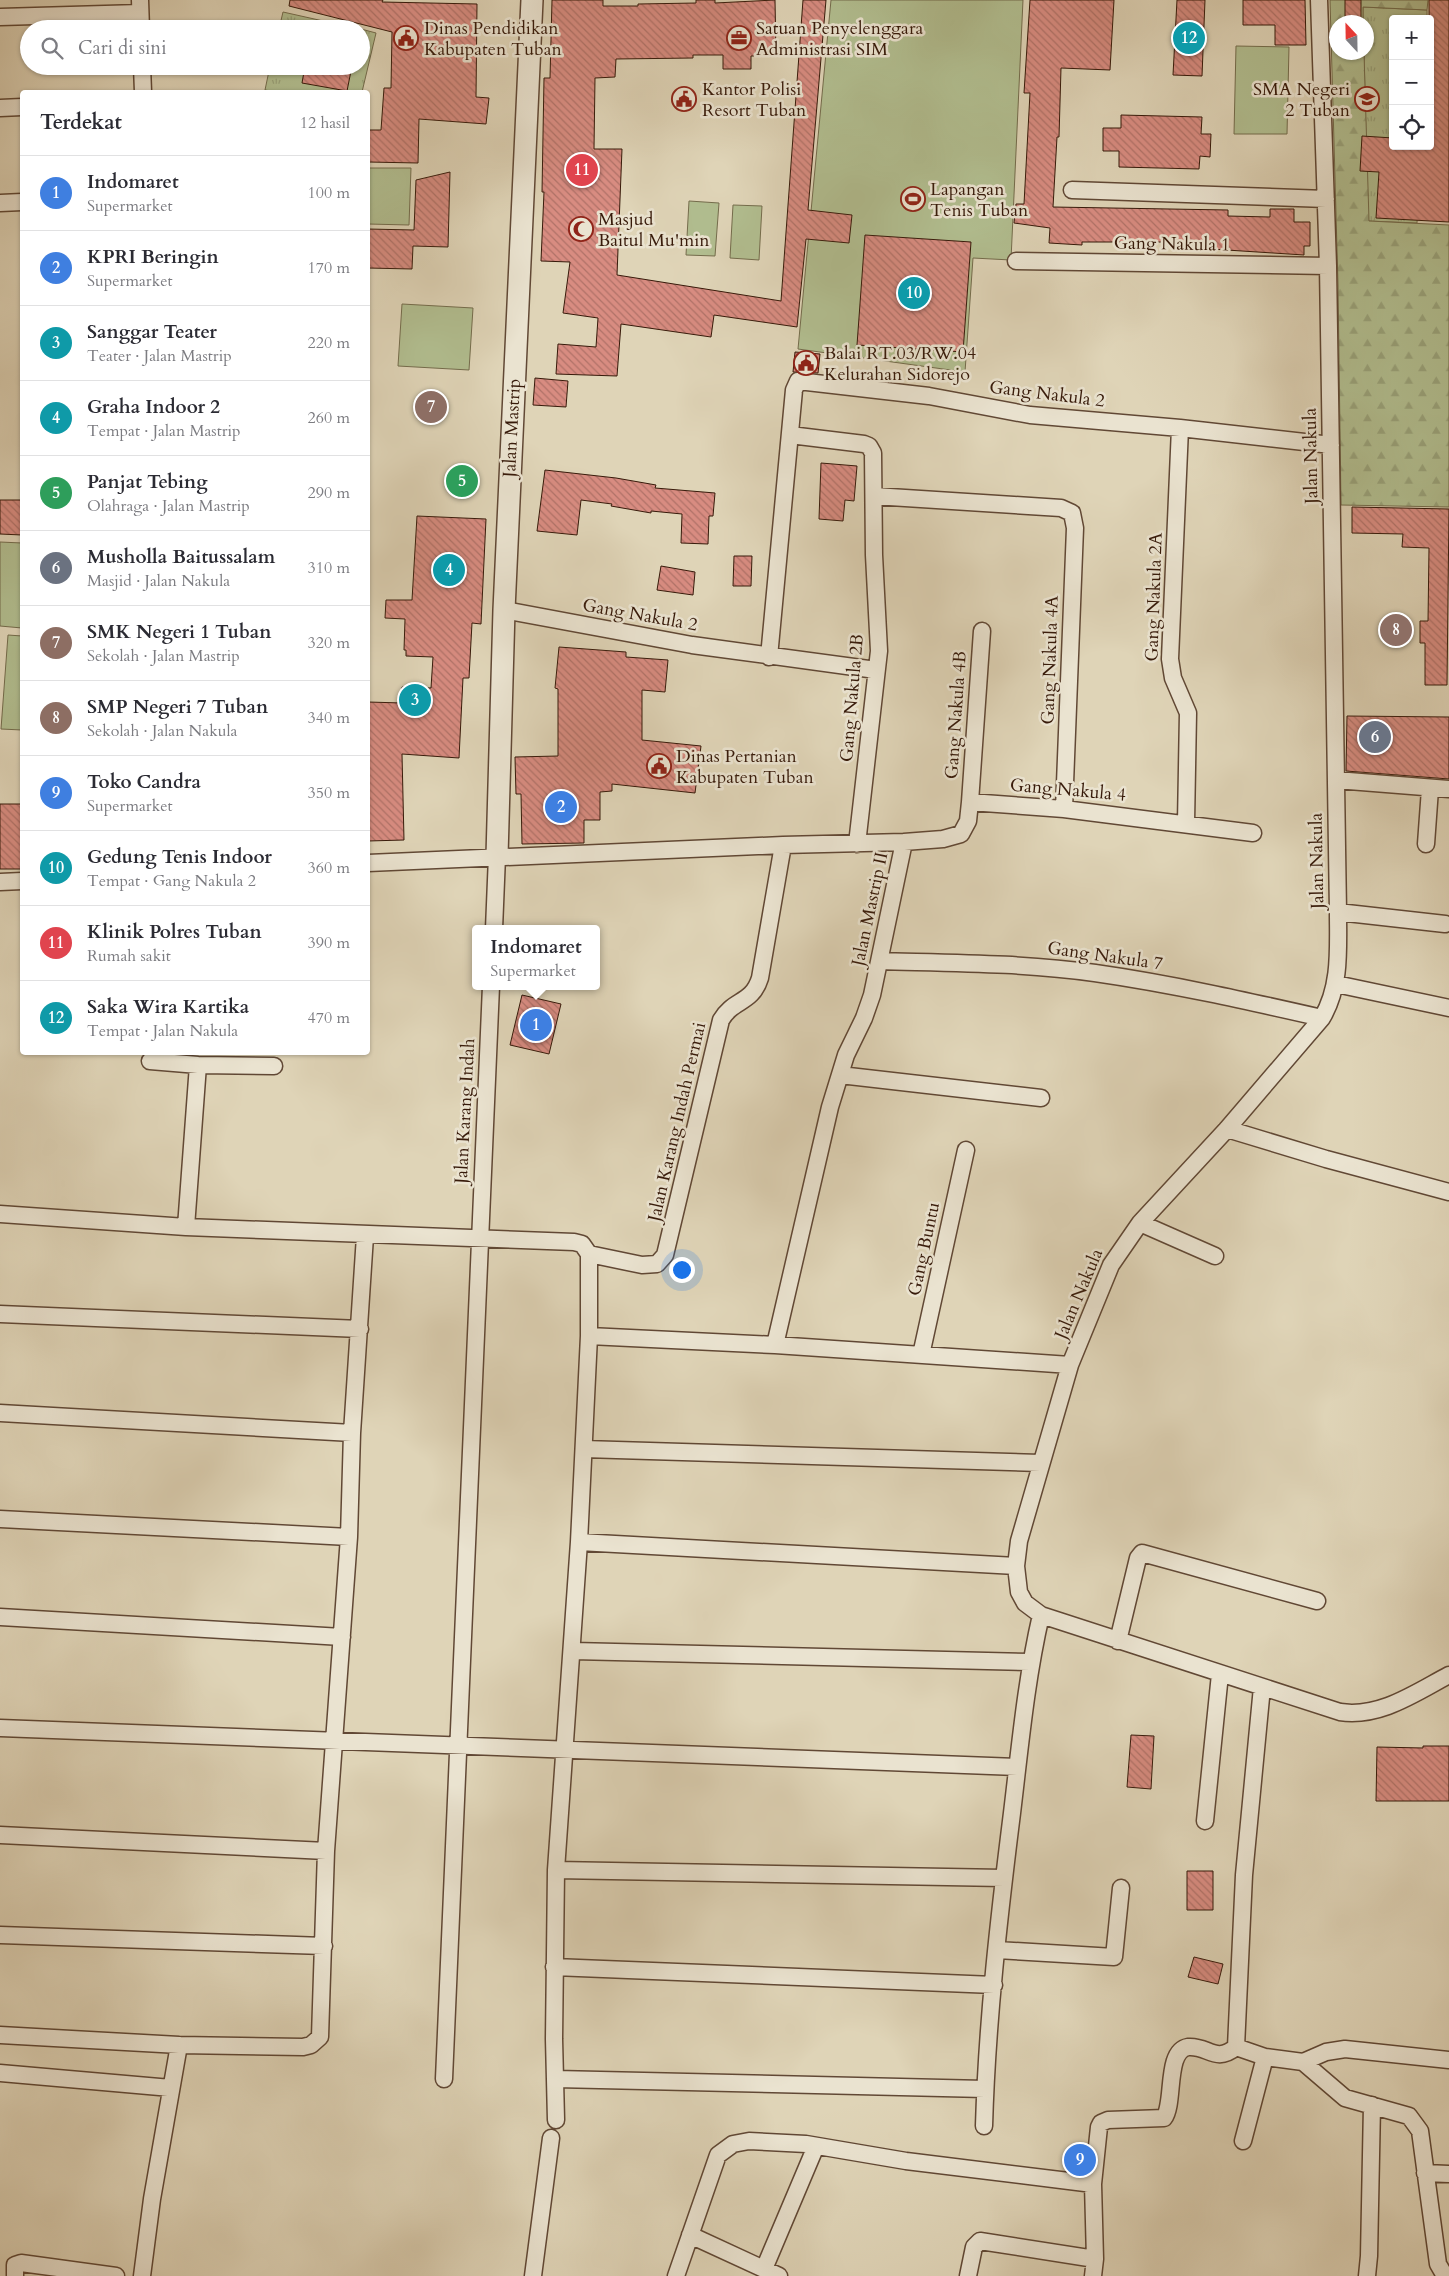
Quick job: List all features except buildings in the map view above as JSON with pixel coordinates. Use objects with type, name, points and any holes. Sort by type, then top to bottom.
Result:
[{"type":"street","name":"Jalan Mastrip","points":[[497,856],[504,610],[532,0]]},
{"type":"street","name":"Jalan Nakula","points":[[1041,1615],[1021,1598],[1016,1566],[1021,1530],[1070,1365],[1110,1265],[1140,1223],[1227,1130],[1322,1018],[1332,999],[1336,984],[1338,912],[1328,266],[1319,0]]},
{"type":"street","points":[[0,17],[140,14]]},
{"type":"street","points":[[142,75],[143,90]]},
{"type":"street","points":[[0,108],[20,107]]},
{"type":"street","points":[[1072,190],[1326,199]]},
{"type":"street","points":[[0,202],[20,202]]},
{"type":"street","name":"Gang Nakula 1","points":[[1016,261],[1328,266]]},
{"type":"street","name":"Gang Nakula 2","points":[[770,657],[794,386],[798,381],[929,396],[1030,415],[1180,428],[1331,445]]},
{"type":"street","name":"Gang Nakula 2A","points":[[1180,428],[1170,659],[1172,678],[1188,713],[1186,823]]},
{"type":"street","name":"Gang Nakula 2B","points":[[790,435],[869,446],[874,459],[874,555],[879,636],[857,844]]},
{"type":"street","name":"Gang Nakula 4A","points":[[874,496],[1061,508],[1072,513],[1074,538],[1064,809]]},
{"type":"street","name":"Gang Nakula 2","points":[[504,610],[692,646],[876,670]]},
{"type":"street","name":"Gang Nakula 4B","points":[[970,802],[982,631]]},
{"type":"street","points":[[1336,780],[1449,790]]},
{"type":"street","points":[[1426,844],[1430,789]]},
{"type":"street","points":[[904,842],[943,839],[961,834],[968,821],[970,802]]},
{"type":"street","name":"Gang Nakula 4","points":[[970,802],[1064,809],[1253,833]]},
{"type":"street","name":"Jalan Mastrip II","points":[[370,863],[497,856],[904,842],[868,1010],[846,1055],[830,1107],[775,1345]]},
{"type":"street","name":"Jalan Karang Indah Permai","points":[[0,1214],[186,1228],[365,1236],[574,1242],[582,1244],[590,1254],[642,1265],[657,1264],[665,1255],[721,1020],[726,1012],[754,993],[760,978],[783,845]]},
{"type":"street","points":[[494,925],[497,856]]},
{"type":"street","points":[[0,882],[20,881]]},
{"type":"street","points":[[1338,912],[1445,924]]},
{"type":"street","name":"Gang Nakula 7","points":[[880,961],[1005,965],[1094,973],[1221,996],[1322,1018]]},
{"type":"street","points":[[1336,984],[1449,1008]]},
{"type":"street","name":"Jalan Karang Indah","points":[[444,2079],[460,1744],[479,1238],[491,990]]},
{"type":"street","points":[[150,1061],[198,1065],[274,1066]]},
{"type":"street","points":[[186,1228],[198,1065]]},
{"type":"street","points":[[840,1075],[1041,1098]]},
{"type":"street","points":[[1227,1130],[1449,1192]]},
{"type":"street","name":"Gang Buntu","points":[[921,1355],[966,1150]]},
{"type":"street","points":[[1140,1223],[1215,1256]]},
{"type":"street","points":[[0,2035],[179,2046],[303,2047],[320,2037],[326,1851],[350,1537],[352,1433],[365,1236]]},
{"type":"street","points":[[556,2120],[554,1967],[556,1870],[573,1651],[589,1336],[590,1254]]},
{"type":"street","points":[[0,1314],[360,1329]]},
{"type":"street","points":[[589,1336],[775,1345],[1070,1365]]},
{"type":"street","points":[[0,1413],[352,1433]]},
{"type":"street","points":[[584,1449],[1040,1463]]},
{"type":"street","points":[[0,1519],[350,1537]]},
{"type":"street","points":[[579,1542],[1016,1566]]},
{"type":"street","points":[[1118,1641],[1138,1558],[1142,1552],[1317,1601]]},
{"type":"street","points":[[984,2126],[985,2089],[1004,1878],[1030,1662],[1041,1615],[1340,1712],[1357,1715],[1385,1708],[1449,1675]]},
{"type":"street","points":[[0,1617],[342,1637]]},
{"type":"street","points":[[573,1651],[1030,1662]]},
{"type":"street","points":[[1205,1820],[1220,1674]]},
{"type":"street","points":[[1093,2276],[1095,2258],[1093,2184],[1101,2123],[1108,2120],[1164,2118],[1175,2061],[1180,2051],[1189,2047],[1219,2055],[1229,2053],[1236,2047],[1244,1876],[1262,1687]]},
{"type":"street","points":[[0,1728],[460,1744],[566,1750],[1018,1767]]},
{"type":"street","points":[[0,1835],[326,1851]]},
{"type":"street","points":[[556,1870],[1004,1878]]},
{"type":"street","points":[[997,1950],[1114,1957],[1121,1888]]},
{"type":"street","points":[[0,1935],[324,1946]]},
{"type":"street","points":[[554,1967],[994,1985]]},
{"type":"street","points":[[142,2276],[152,2199],[179,2046]]},
{"type":"street","points":[[1236,2047],[1265,2057],[1303,2062],[1326,2052],[1345,2049],[1449,2060]]},
{"type":"street","points":[[1242,2141],[1265,2057]]},
{"type":"street","points":[[1303,2062],[1345,2098],[1409,2116],[1415,2121],[1420,2131],[1438,2264],[1445,2276]]},
{"type":"street","points":[[0,2073],[171,2088]]},
{"type":"street","points":[[556,2079],[985,2089]]},
{"type":"street","points":[[1367,2276],[1372,2105]]},
{"type":"street","points":[[533,2276],[551,2138]]},
{"type":"street","points":[[676,2276],[718,2155],[723,2149],[734,2144],[748,2141],[816,2146],[906,2161],[1093,2184]]},
{"type":"street","points":[[690,2235],[771,2273],[816,2146]]},
{"type":"street","points":[[1425,2173],[1449,2174]]},
{"type":"street","points":[[968,2276],[974,2247],[980,2241],[1095,2258]]},
{"type":"street","points":[[15,2276],[15,2265],[20,2263],[116,2276]]},
{"type":"green space","name":"Lapangan Tenis Tuban","points":[[831,0],[1023,0],[1011,260],[973,258],[965,372],[798,349]]},
{"type":"green space","points":[[1330,0],[1428,0],[1427,10],[1363,7],[1363,15],[1330,15]]},
{"type":"green space","points":[[1363,7],[1427,10],[1427,15],[1389,15],[1389,150],[1420,150],[1417,223],[1368,221],[1364,60],[1374,60],[1374,15],[1363,15]]},
{"type":"green space","points":[[283,12],[319,20],[281,20]]},
{"type":"green space","points":[[370,31],[376,33],[370,58]]},
{"type":"green space","points":[[1236,46],[1289,47],[1287,134],[1234,134]]},
{"type":"green space","points":[[1332,60],[1364,60],[1369,221],[1449,225],[1449,507],[1341,505],[1338,285]]},
{"type":"green space","points":[[268,75],[366,75],[362,90],[265,90]]},
{"type":"green space","points":[[370,168],[411,168],[409,225],[370,224]]},
{"type":"green space","points":[[689,201],[719,203],[715,256],[686,255]]},
{"type":"green space","points":[[733,205],[762,206],[759,260],[730,258]]},
{"type":"green space","points":[[402,304],[473,308],[469,370],[398,366]]},
{"type":"green space","points":[[0,542],[20,543],[20,628],[0,626]]},
{"type":"green space","points":[[8,635],[20,636],[20,730],[1,729]]},
{"type":"place","name":"Dinas Pendidikan Kabupaten Tuban","points":[[406,38]]},
{"type":"place","name":"Satuan Penyelenggara Administrasi SIM","points":[[739,38]]},
{"type":"place","name":"Saka Wira Kartika","points":[[1189,38]]},
{"type":"place","name":"Kantor Polisi Resort Tuban","points":[[684,99]]},
{"type":"place","name":"SMA Negeri 2 Tuban","points":[[1367,99]]},
{"type":"place","name":"Klinik Polres Tuban","points":[[582,170]]},
{"type":"place","name":"Lapangan Tenis Tuban","points":[[913,199]]},
{"type":"place","name":"Masjud Baitul Mu'min","points":[[581,229]]},
{"type":"place","name":"Gedung Tenis Indoor","points":[[914,293]]},
{"type":"place","name":"Balai RT.03/RW.04 Kelurahan Sidorejo","points":[[806,363]]},
{"type":"place","name":"SMK Negeri 1 Tuban","points":[[431,407]]},
{"type":"place","name":"Panjat Tebing","points":[[462,481]]},
{"type":"place","name":"Graha Indoor 2","points":[[449,570]]},
{"type":"place","name":"SMP Negeri 7 Tuban","points":[[1396,630]]},
{"type":"place","name":"Sanggar Teater","points":[[415,700]]},
{"type":"place","name":"Musholla Baitussalam","points":[[1375,737]]},
{"type":"place","name":"Dinas Pertanian Kabupaten Tuban","points":[[659,766]]},
{"type":"place","name":"KPRI Beringin","points":[[561,807]]},
{"type":"place","name":"Indomaret","points":[[536,1025]]},
{"type":"place","name":"Toko Candra","points":[[1080,2160]]}]
